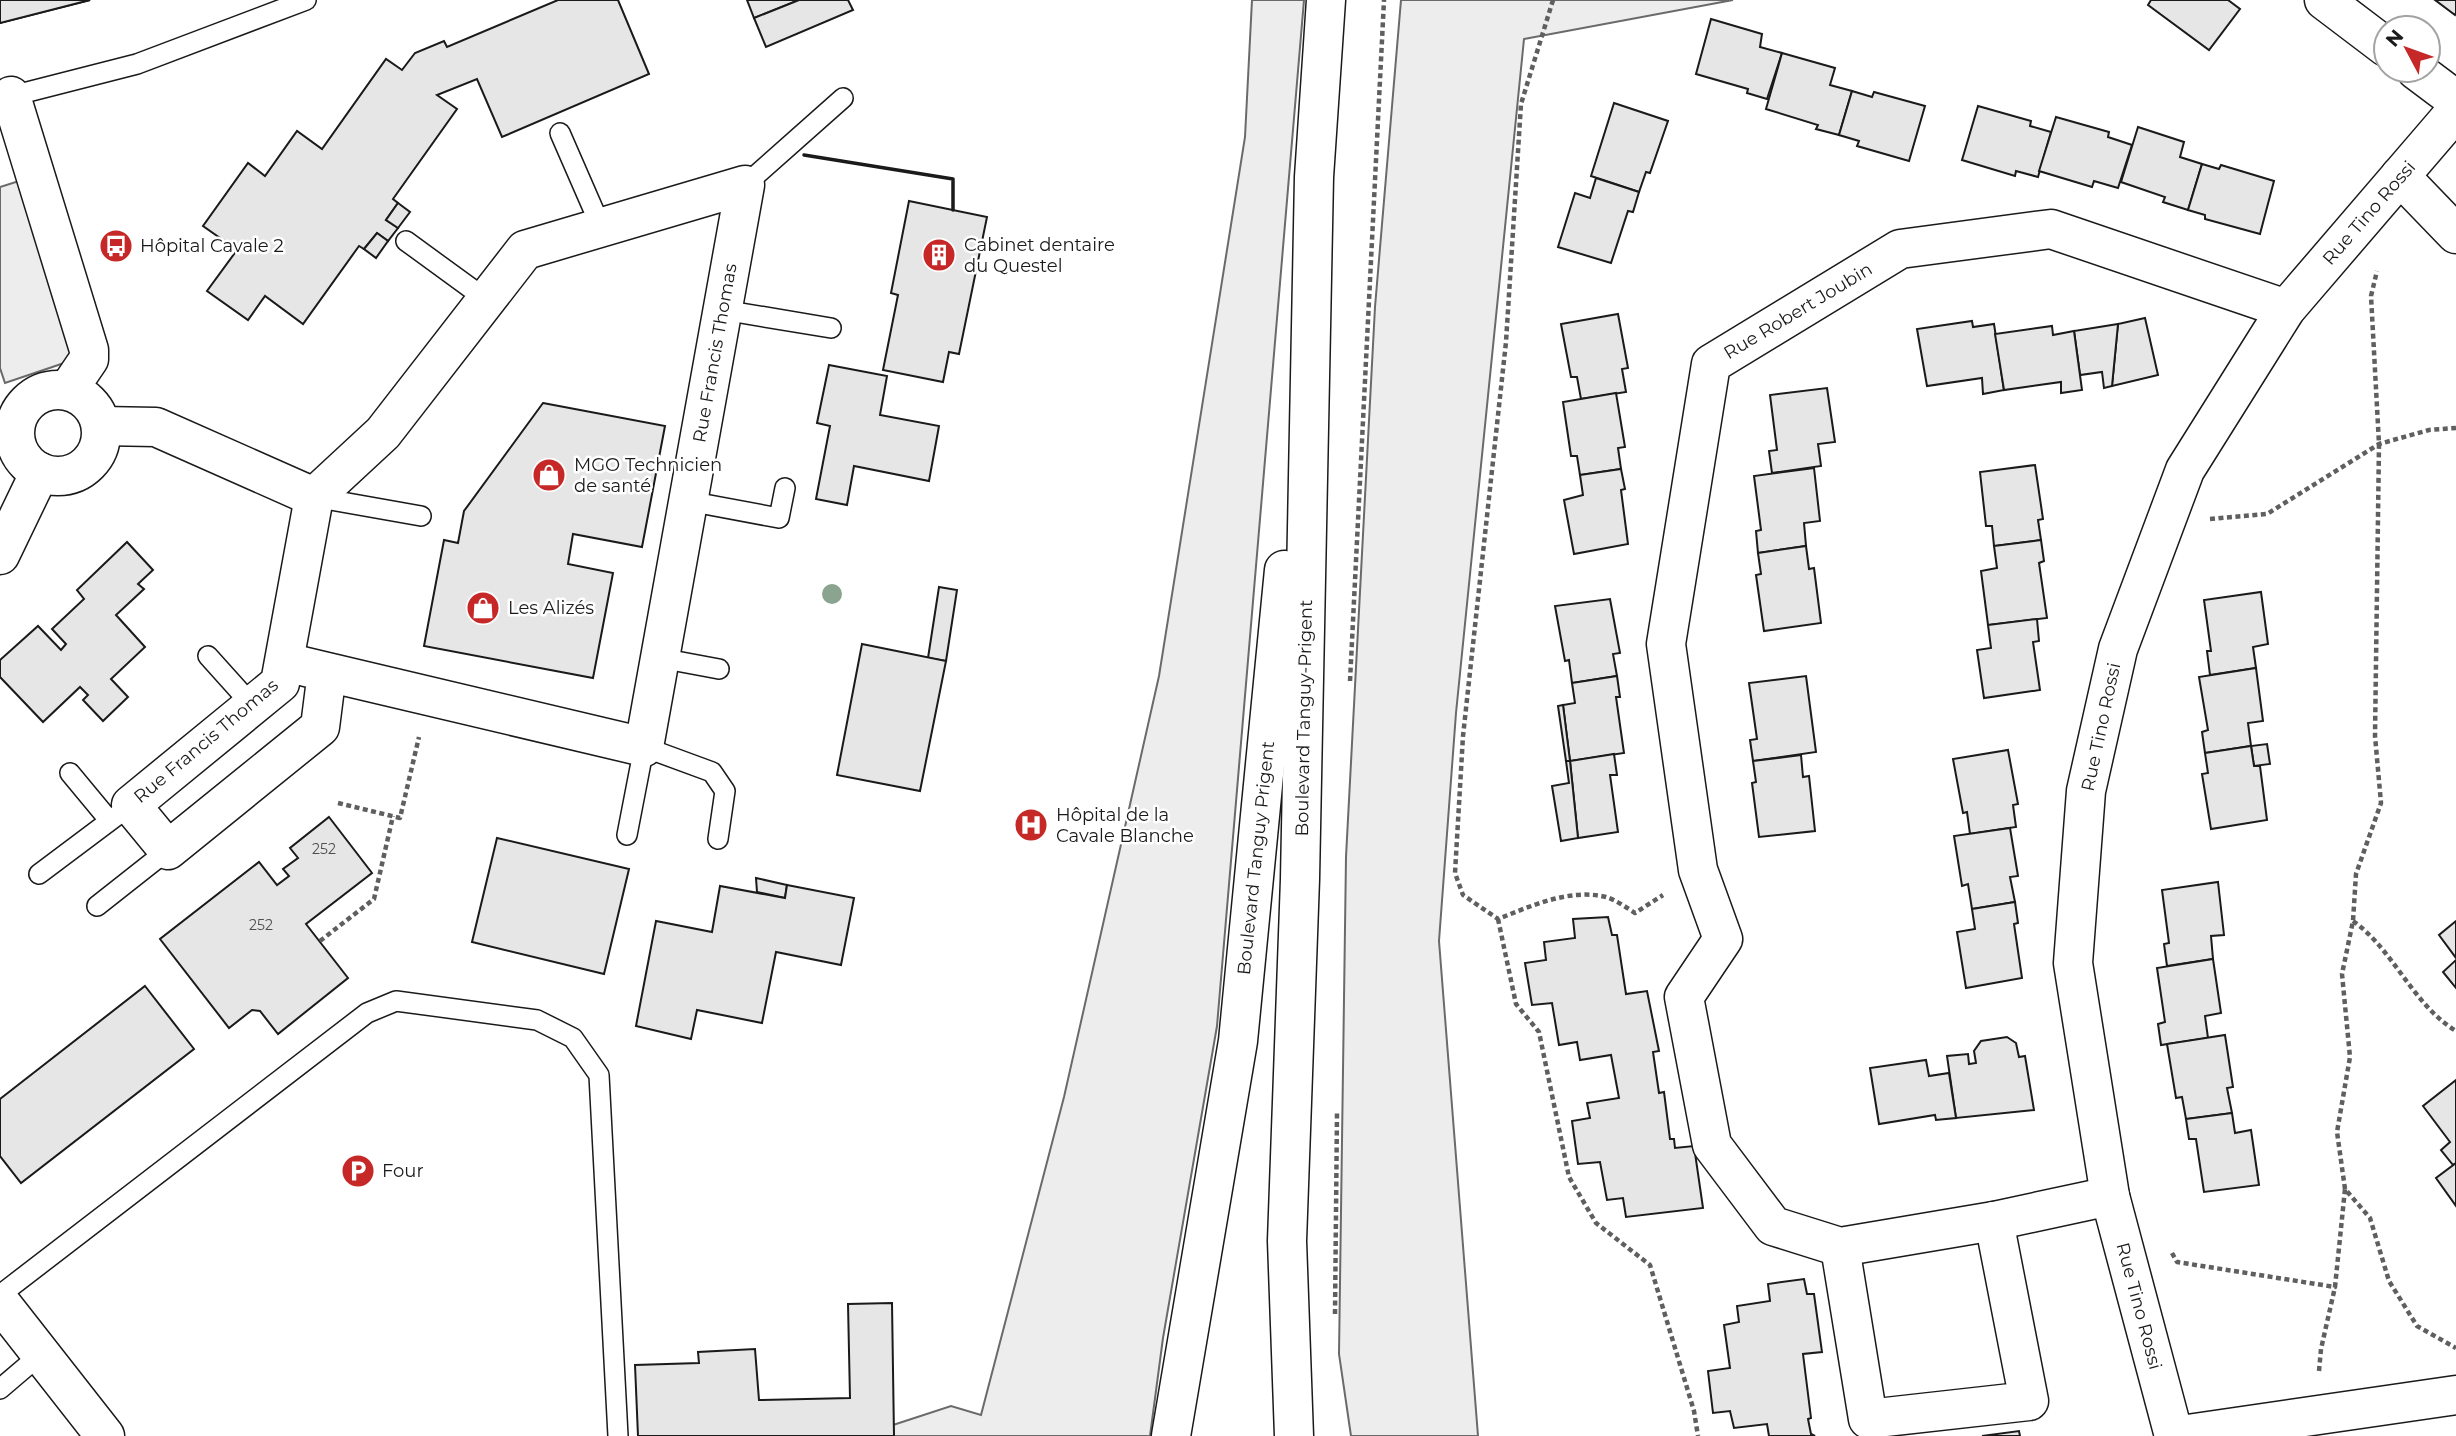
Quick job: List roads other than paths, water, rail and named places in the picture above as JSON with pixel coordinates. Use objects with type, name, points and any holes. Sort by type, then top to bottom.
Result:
[{"type":"street","name":"Boulevard Tanguy-Prigent","points":[[1294,1436],[1287,1241],[1300,879],[1314,177],[1326,0]]},
{"type":"street","points":[[2324,0],[2372,36]]},
{"type":"street","points":[[2435,84],[2456,100]]},
{"type":"street","points":[[5,97],[89,350],[89,359],[68,390]]},
{"type":"street","name":"Rue Tino Rossi","points":[[2174,1436],[2110,1196],[2073,963],[2086,791],[2118,649],[2185,470],[2286,309],[2456,111]]},
{"type":"street","points":[[2400,176],[2456,234]]},
{"type":"street","points":[[101,426],[156,427],[314,497],[383,433],[525,250],[745,185]]},
{"type":"street","name":"Rue Francis Thomas","points":[[285,662],[644,747],[745,185]]},
{"type":"street","name":"Rue Robert Joubin","points":[[1840,1247],[1773,1226],[1712,1145],[1685,997],[1723,939],[1698,870],[1666,644],[1711,364],[1900,249],[2051,229],[2286,309]]},
{"type":"street","name":"Boulevard Tanguy Prigent","points":[[1171,1436],[1238,1041],[1314,275]]},
{"type":"street","points":[[53,390],[68,390],[90,403],[101,426],[101,442],[95,456],[85,467],[63,475],[40,472],[25,461],[16,444],[9,407],[25,404],[37,395],[53,390]]},
{"type":"street","points":[[0,555],[40,472]]},
{"type":"street","name":"Rue Francis Thomas","points":[[168,850],[120,812],[280,683],[314,497]]},
{"type":"street","points":[[168,850],[320,727],[327,672]]},
{"type":"street","points":[[1994,1221],[2029,1401],[1868,1419],[1840,1247],[1994,1221],[2110,1196]]},
{"type":"street","points":[[0,1301],[105,1436]]},
{"type":"street","points":[[2174,1436],[2456,1395]]},
{"type":"lane","points":[[5,97],[137,64],[306,0]]},
{"type":"lane","points":[[745,185],[843,98]]},
{"type":"lane","points":[[560,133],[601,227]]},
{"type":"lane","points":[[406,241],[487,300]]},
{"type":"lane","points":[[723,310],[831,328]]},
{"type":"lane","points":[[688,501],[779,518],[785,488]]},
{"type":"lane","points":[[314,497],[421,516]]},
{"type":"lane","points":[[208,656],[252,705]]},
{"type":"lane","points":[[660,658],[719,669]]},
{"type":"lane","points":[[626,835],[644,747],[712,772],[725,791],[718,839]]},
{"type":"lane","points":[[39,874],[120,812],[70,773]]},
{"type":"lane","points":[[97,906],[168,850]]},
{"type":"lane","points":[[0,1295],[367,1013],[396,1001],[537,1020],[573,1038],[599,1074],[618,1436]]},
{"type":"lane","points":[[0,1389],[41,1354]]},
{"type":"place","name":"Hôpital Cavale 2","points":[[116,246]]},
{"type":"place","name":"Cabinet dentaire du Questel","points":[[939,255]]},
{"type":"place","name":"MGO Technicien de santé","points":[[549,475]]},
{"type":"place","name":"Les Alizés","points":[[483,608]]},
{"type":"place","name":"Hôpital de la Cavale Blanche","points":[[1031,825]]},
{"type":"place","name":"Four","points":[[358,1171]]}]
